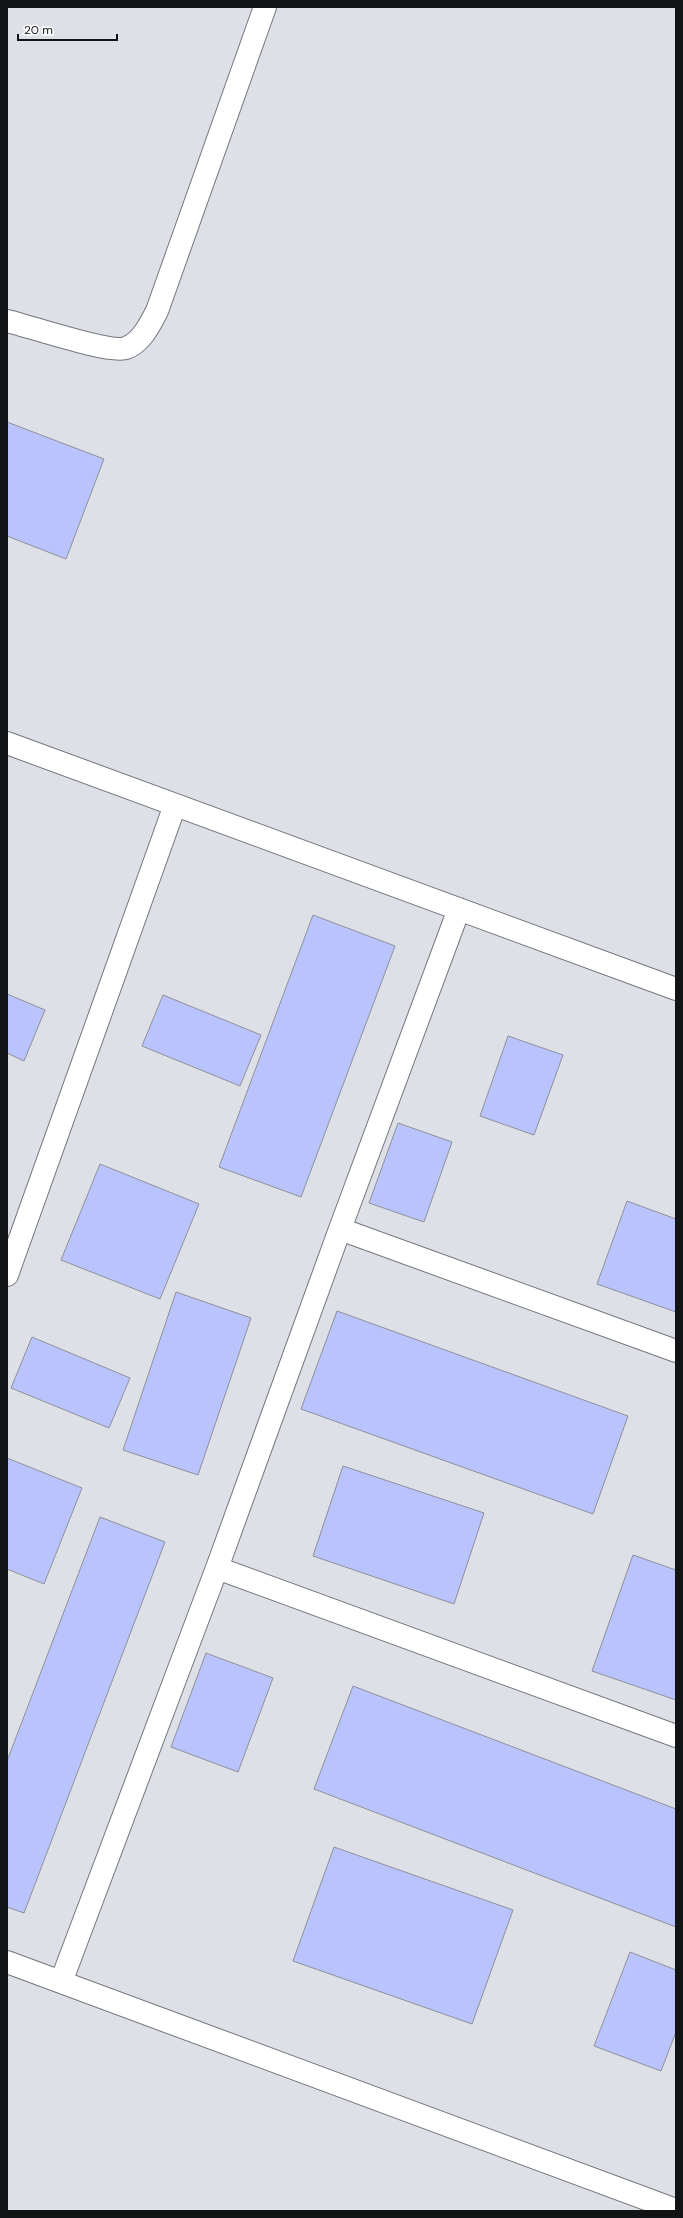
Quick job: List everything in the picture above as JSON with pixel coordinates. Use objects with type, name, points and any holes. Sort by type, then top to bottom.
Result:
[{"type":"street","points":[[7,321],[104,347],[126,348],[142,337],[158,311],[265,7]]},
{"type":"street","points":[[7,743],[676,989]]},
{"type":"street","points":[[7,1275],[175,805]]},
{"type":"street","points":[[61,1982],[217,1568],[340,1229],[459,909]]},
{"type":"street","points":[[340,1229],[676,1351]]},
{"type":"street","points":[[217,1568],[676,1736]]},
{"type":"street","points":[[7,1962],[676,2210]]},
{"type":"building","points":[[7,422],[104,459],[66,559],[7,536]]},
{"type":"building","points":[[313,915],[395,946],[301,1197],[219,1167]]},
{"type":"building","points":[[7,994],[45,1010],[24,1061],[7,1053]]},
{"type":"building","points":[[163,995],[261,1035],[240,1086],[142,1046]]},
{"type":"building","points":[[508,1036],[563,1055],[534,1135],[480,1116]]},
{"type":"building","points":[[398,1123],[452,1142],[424,1222],[369,1203]]},
{"type":"building","points":[[100,1164],[199,1204],[160,1299],[61,1260]]},
{"type":"building","points":[[627,1201],[676,1219],[676,1312],[597,1284]]},
{"type":"building","points":[[176,1292],[251,1318],[198,1475],[123,1450]]},
{"type":"building","points":[[337,1311],[628,1416],[593,1514],[301,1409]]},
{"type":"building","points":[[32,1337],[130,1378],[109,1428],[11,1388]]},
{"type":"building","points":[[7,1458],[82,1488],[44,1584],[7,1569]]},
{"type":"building","points":[[343,1466],[484,1513],[454,1604],[313,1556]]},
{"type":"building","points":[[100,1517],[165,1542],[24,1913],[7,1907],[7,1761]]},
{"type":"building","points":[[633,1555],[676,1570],[676,1700],[592,1671]]},
{"type":"building","points":[[206,1653],[273,1678],[238,1772],[171,1747]]},
{"type":"building","points":[[353,1686],[676,1809],[676,1927],[314,1789]]},
{"type":"building","points":[[334,1847],[513,1910],[472,2024],[293,1961]]},
{"type":"building","points":[[630,1952],[676,1970],[676,2032],[661,2071],[594,2046]]}]
